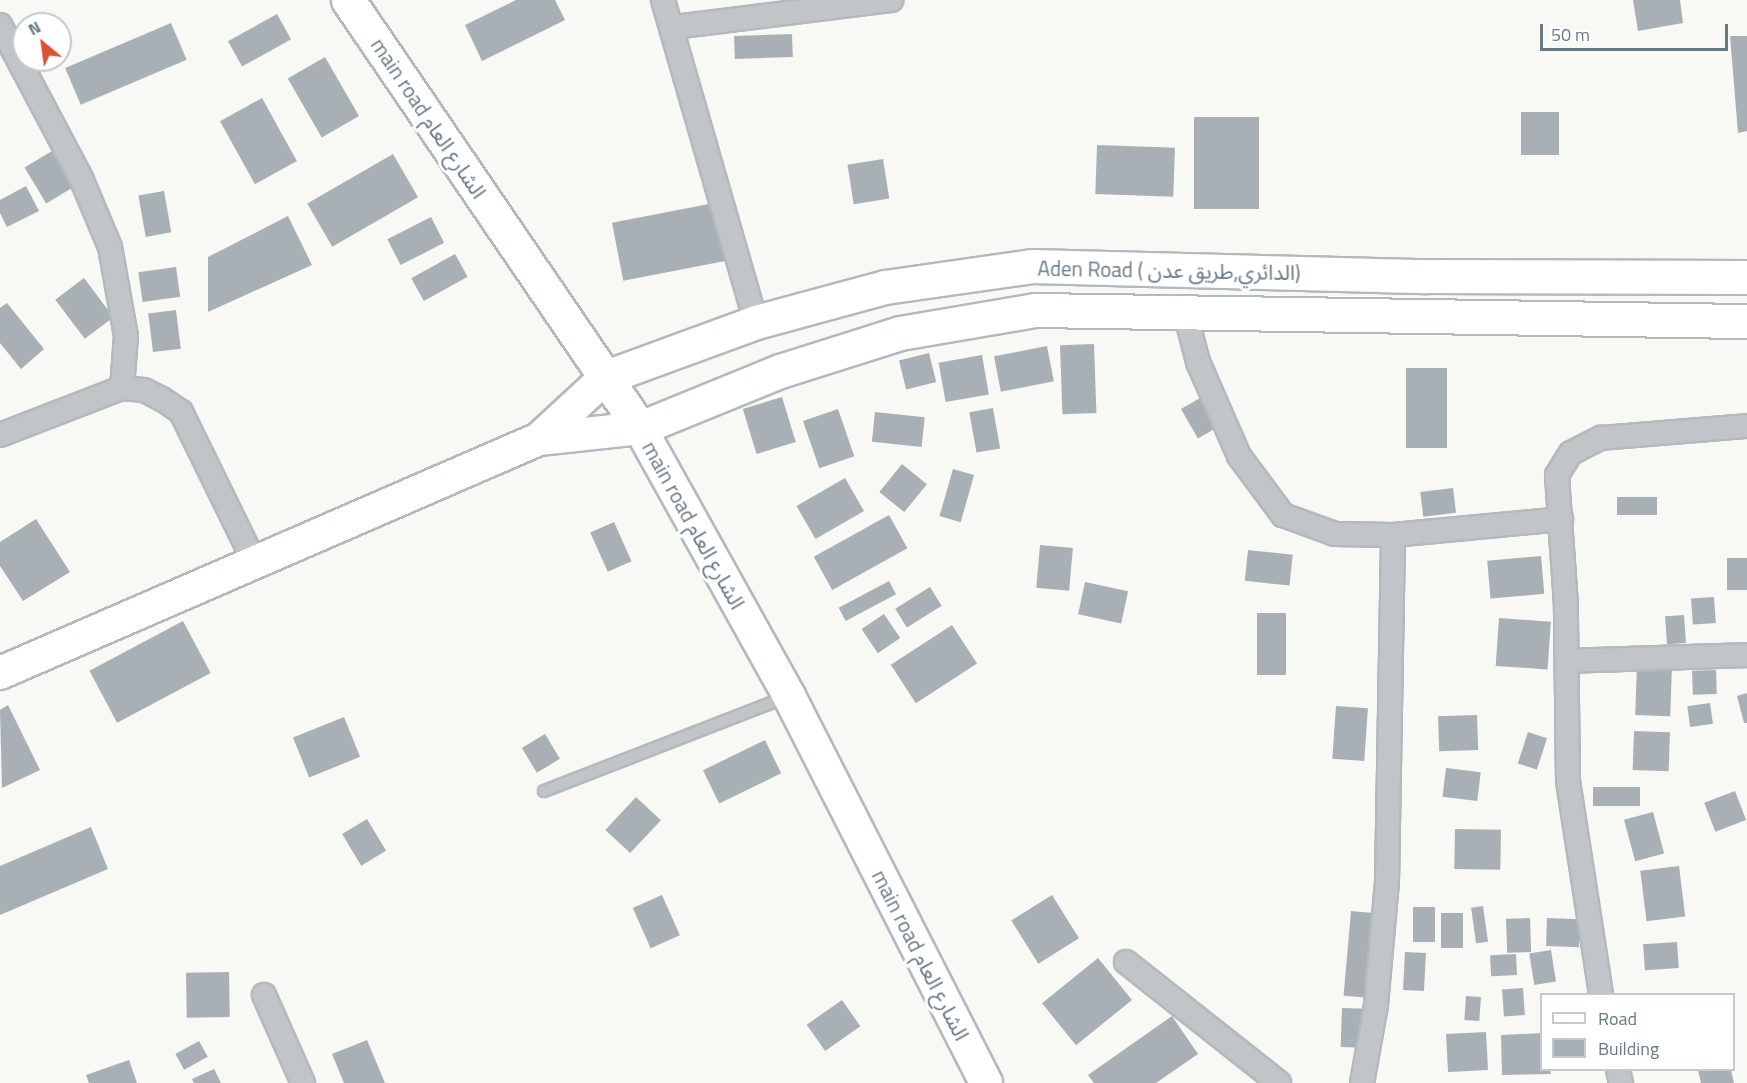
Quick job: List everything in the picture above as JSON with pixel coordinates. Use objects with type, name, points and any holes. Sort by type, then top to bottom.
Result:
[{"type":"highway","name":"main road الشارع العام","points":[[348,0],[640,428]]},
{"type":"highway","name":"Aden Road ( الدائري,طريق عدن)","points":[[606,377],[756,322],[885,287],[1032,266],[1427,276],[1747,277]]},
{"type":"highway","points":[[1032,266],[1035,310]]},
{"type":"highway","points":[[1427,276],[1430,315]]},
{"type":"highway","name":"Aden Road ( الدائري,طريق عدن)","points":[[640,428],[780,371],[900,333],[1035,310],[1747,321]]},
{"type":"main road","points":[[539,439],[606,377]]},
{"type":"main road","points":[[0,673],[539,439],[640,428]]},
{"type":"main road","name":"main road الشارع العام","points":[[640,428],[789,696],[986,1083]]},
{"type":"street","points":[[663,0],[674,27],[756,322]]},
{"type":"street","points":[[674,27],[891,0]]},
{"type":"street","points":[[0,25],[81,178],[110,247],[126,336],[122,388]]},
{"type":"street","points":[[1185,312],[1198,362],[1239,456],[1284,515],[1335,534],[1393,535],[1561,519]]},
{"type":"street","points":[[0,435],[122,388],[144,390],[181,412],[255,562]]},
{"type":"street","points":[[1601,993],[1568,781],[1567,661],[1557,475],[1571,453],[1601,438],[1747,426]]},
{"type":"street","points":[[1362,1083],[1376,1005],[1387,882],[1393,535]]},
{"type":"street","points":[[1567,661],[1747,655]]},
{"type":"street","points":[[1126,962],[1279,1083]]},
{"type":"street","points":[[264,995],[303,1083]]},
{"type":"lane","points":[[544,791],[789,696]]},
{"type":"building","points":[[516,0],[555,0],[565,20],[482,61],[465,25]]},
{"type":"building","points":[[1633,0],[1680,0],[1683,23],[1638,31]]},
{"type":"building","points":[[277,14],[291,39],[242,67],[228,41]]},
{"type":"building","points":[[171,23],[187,60],[81,105],[67,72],[72,72],[72,65]]},
{"type":"building","points":[[792,34],[793,57],[735,59],[734,36]]},
{"type":"building","points":[[1730,36],[1747,36],[1747,131],[1738,133]]},
{"type":"building","points":[[325,57],[359,116],[322,137],[288,78]]},
{"type":"building","points":[[262,98],[297,161],[255,184],[220,121]]},
{"type":"building","points":[[1521,112],[1559,112],[1559,155],[1521,155]]},
{"type":"building","points":[[1194,117],[1259,117],[1259,209],[1194,209]]},
{"type":"building","points":[[1097,145],[1175,148],[1173,197],[1095,194]]},
{"type":"building","points":[[52,151],[74,187],[46,203],[25,167]]},
{"type":"building","points":[[393,154],[418,197],[332,247],[307,204]]},
{"type":"building","points":[[883,159],[889,199],[854,204],[847,165]]},
{"type":"building","points":[[26,186],[39,211],[7,227],[0,213],[0,200]]},
{"type":"building","points":[[164,191],[171,232],[146,237],[138,196]]},
{"type":"building","points":[[719,202],[730,260],[623,281],[612,223]]},
{"type":"building","points":[[288,216],[312,265],[208,312],[208,257]]},
{"type":"building","points":[[431,217],[444,243],[401,265],[387,239]]},
{"type":"building","points":[[455,254],[468,277],[424,301],[411,278]]},
{"type":"building","points":[[176,267],[180,297],[143,302],[138,272]]},
{"type":"building","points":[[84,278],[113,317],[85,339],[55,300]]},
{"type":"building","points":[[7,303],[44,349],[21,369],[0,343],[0,308]]},
{"type":"building","points":[[176,310],[181,349],[153,352],[148,313]]},
{"type":"building","points":[[1094,344],[1096,413],[1062,414],[1060,345]]},
{"type":"building","points":[[1047,346],[1054,381],[1001,392],[994,356]]},
{"type":"building","points":[[929,353],[936,382],[906,390],[899,360]]},
{"type":"building","points":[[982,355],[989,394],[946,402],[939,363]]},
{"type":"building","points":[[1406,368],[1447,368],[1447,448],[1406,448]]},
{"type":"building","points":[[782,397],[796,442],[757,454],[743,409]]},
{"type":"building","points":[[1200,398],[1217,427],[1198,438],[1181,409]]},
{"type":"building","points":[[993,408],[1000,448],[976,453],[969,412]]},
{"type":"building","points":[[838,409],[854,456],[819,468],[803,421]]},
{"type":"building","points":[[875,412],[925,417],[922,447],[872,442]]},
{"type":"building","points":[[902,464],[927,484],[904,512],[879,492]]},
{"type":"building","points":[[953,469],[974,475],[961,522],[939,516]]},
{"type":"building","points":[[845,478],[864,511],[816,539],[797,506]]},
{"type":"building","points":[[1453,488],[1456,513],[1423,517],[1420,492]]},
{"type":"building","points":[[1617,497],[1657,497],[1657,515],[1617,515]]},
{"type":"building","points":[[889,515],[907,548],[832,590],[814,557]]},
{"type":"building","points":[[36,519],[70,572],[23,601],[0,566],[0,542]]},
{"type":"building","points":[[614,522],[631,561],[608,572],[590,533]]},
{"type":"building","points":[[1040,545],[1073,548],[1069,591],[1036,588]]},
{"type":"building","points":[[1248,550],[1293,555],[1290,586],[1245,581]]},
{"type":"building","points":[[1541,556],[1544,594],[1491,599],[1487,561]]},
{"type":"building","points":[[1727,558],[1747,558],[1747,590],[1727,590]]},
{"type":"building","points":[[889,581],[896,594],[846,621],[839,608]]},
{"type":"building","points":[[1085,582],[1128,591],[1121,623],[1078,614]]},
{"type":"building","points":[[930,587],[942,606],[907,627],[895,609]]},
{"type":"building","points":[[1714,597],[1716,623],[1693,625],[1691,599]]},
{"type":"building","points":[[1257,613],[1286,613],[1286,675],[1257,675]]},
{"type":"building","points":[[884,614],[900,638],[878,653],[862,629]]},
{"type":"building","points":[[1684,615],[1686,643],[1667,644],[1665,616]]},
{"type":"building","points":[[1499,618],[1551,622],[1548,670],[1496,666]]},
{"type":"building","points":[[183,621],[211,673],[117,723],[89,671]]},
{"type":"building","points":[[952,625],[977,664],[916,703],[891,665]]},
{"type":"building","points":[[1637,664],[1672,665],[1670,716],[1635,715]]},
{"type":"building","points":[[1716,670],[1717,694],[1693,695],[1692,671]]},
{"type":"building","points":[[1747,693],[1747,723],[1744,723],[1737,696]]},
{"type":"building","points":[[1710,703],[1713,724],[1690,727],[1687,706]]},
{"type":"building","points":[[8,705],[40,770],[2,788],[0,710]]},
{"type":"building","points":[[1336,706],[1368,708],[1364,761],[1332,759]]},
{"type":"building","points":[[1477,715],[1478,750],[1439,751],[1438,716]]},
{"type":"building","points":[[344,717],[360,757],[309,777],[293,738]]},
{"type":"building","points":[[1634,731],[1670,732],[1669,771],[1633,770]]},
{"type":"building","points":[[1528,732],[1547,738],[1537,770],[1518,763]]},
{"type":"building","points":[[545,734],[560,759],[537,773],[522,748]]},
{"type":"building","points":[[765,740],[781,773],[719,804],[703,770]]},
{"type":"building","points":[[1446,768],[1481,772],[1477,801],[1442,797]]},
{"type":"building","points":[[1593,787],[1640,787],[1640,806],[1593,806]]},
{"type":"building","points":[[1735,791],[1746,820],[1715,832],[1704,803]]},
{"type":"building","points":[[636,797],[661,820],[630,853],[605,830]]},
{"type":"building","points":[[1653,812],[1664,854],[1635,861],[1624,820]]},
{"type":"building","points":[[367,819],[386,851],[361,866],[342,834]]},
{"type":"building","points":[[91,827],[108,869],[0,915],[0,866]]},
{"type":"building","points":[[1455,829],[1501,830],[1500,870],[1454,869]]},
{"type":"building","points":[[1679,866],[1685,917],[1647,921],[1640,871]]},
{"type":"building","points":[[662,895],[680,935],[651,948],[633,908]]},
{"type":"building","points":[[1052,895],[1079,938],[1038,964],[1011,920]]},
{"type":"building","points":[[1483,906],[1488,942],[1476,943],[1471,908]]},
{"type":"building","points":[[1413,907],[1435,907],[1435,942],[1413,942]]},
{"type":"building","points":[[1351,911],[1376,913],[1368,998],[1344,996]]},
{"type":"building","points":[[1441,913],[1463,913],[1463,948],[1441,948]]},
{"type":"building","points":[[1530,918],[1531,952],[1507,953],[1506,919]]},
{"type":"building","points":[[1547,918],[1580,919],[1579,947],[1546,946]]},
{"type":"building","points":[[1677,942],[1679,968],[1645,970],[1643,944]]},
{"type":"building","points":[[1551,950],[1556,982],[1534,985],[1529,953]]},
{"type":"building","points":[[1405,952],[1426,953],[1424,991],[1403,990]]},
{"type":"building","points":[[1516,954],[1517,975],[1491,976],[1490,955]]},
{"type":"building","points":[[1098,958],[1132,1000],[1076,1045],[1042,1003]]},
{"type":"building","points":[[229,972],[230,1017],[187,1018],[186,973]]},
{"type":"building","points":[[1523,988],[1525,1015],[1504,1016],[1502,989]]},
{"type":"building","points":[[1466,996],[1481,997],[1479,1021],[1464,1020]]},
{"type":"building","points":[[842,1000],[860,1026],[825,1051],[807,1025]]},
{"type":"building","points":[[1342,1008],[1365,1009],[1364,1048],[1341,1047]]},
{"type":"building","points":[[1172,1016],[1198,1054],[1156,1083],[1094,1083],[1088,1075]]},
{"type":"building","points":[[1486,1032],[1488,1070],[1448,1072],[1446,1034]]},
{"type":"building","points":[[1540,1033],[1540,1071],[1550,1071],[1551,1074],[1502,1075],[1501,1035]]},
{"type":"building","points":[[367,1040],[385,1083],[344,1083],[332,1054]]},
{"type":"building","points":[[199,1041],[208,1057],[184,1070],[175,1054]]},
{"type":"building","points":[[129,1060],[137,1083],[89,1083],[86,1075]]},
{"type":"building","points":[[214,1069],[221,1083],[194,1083],[192,1079]]},
{"type":"building","points":[[1698,1071],[1731,1071],[1734,1083],[1701,1083]]}]
